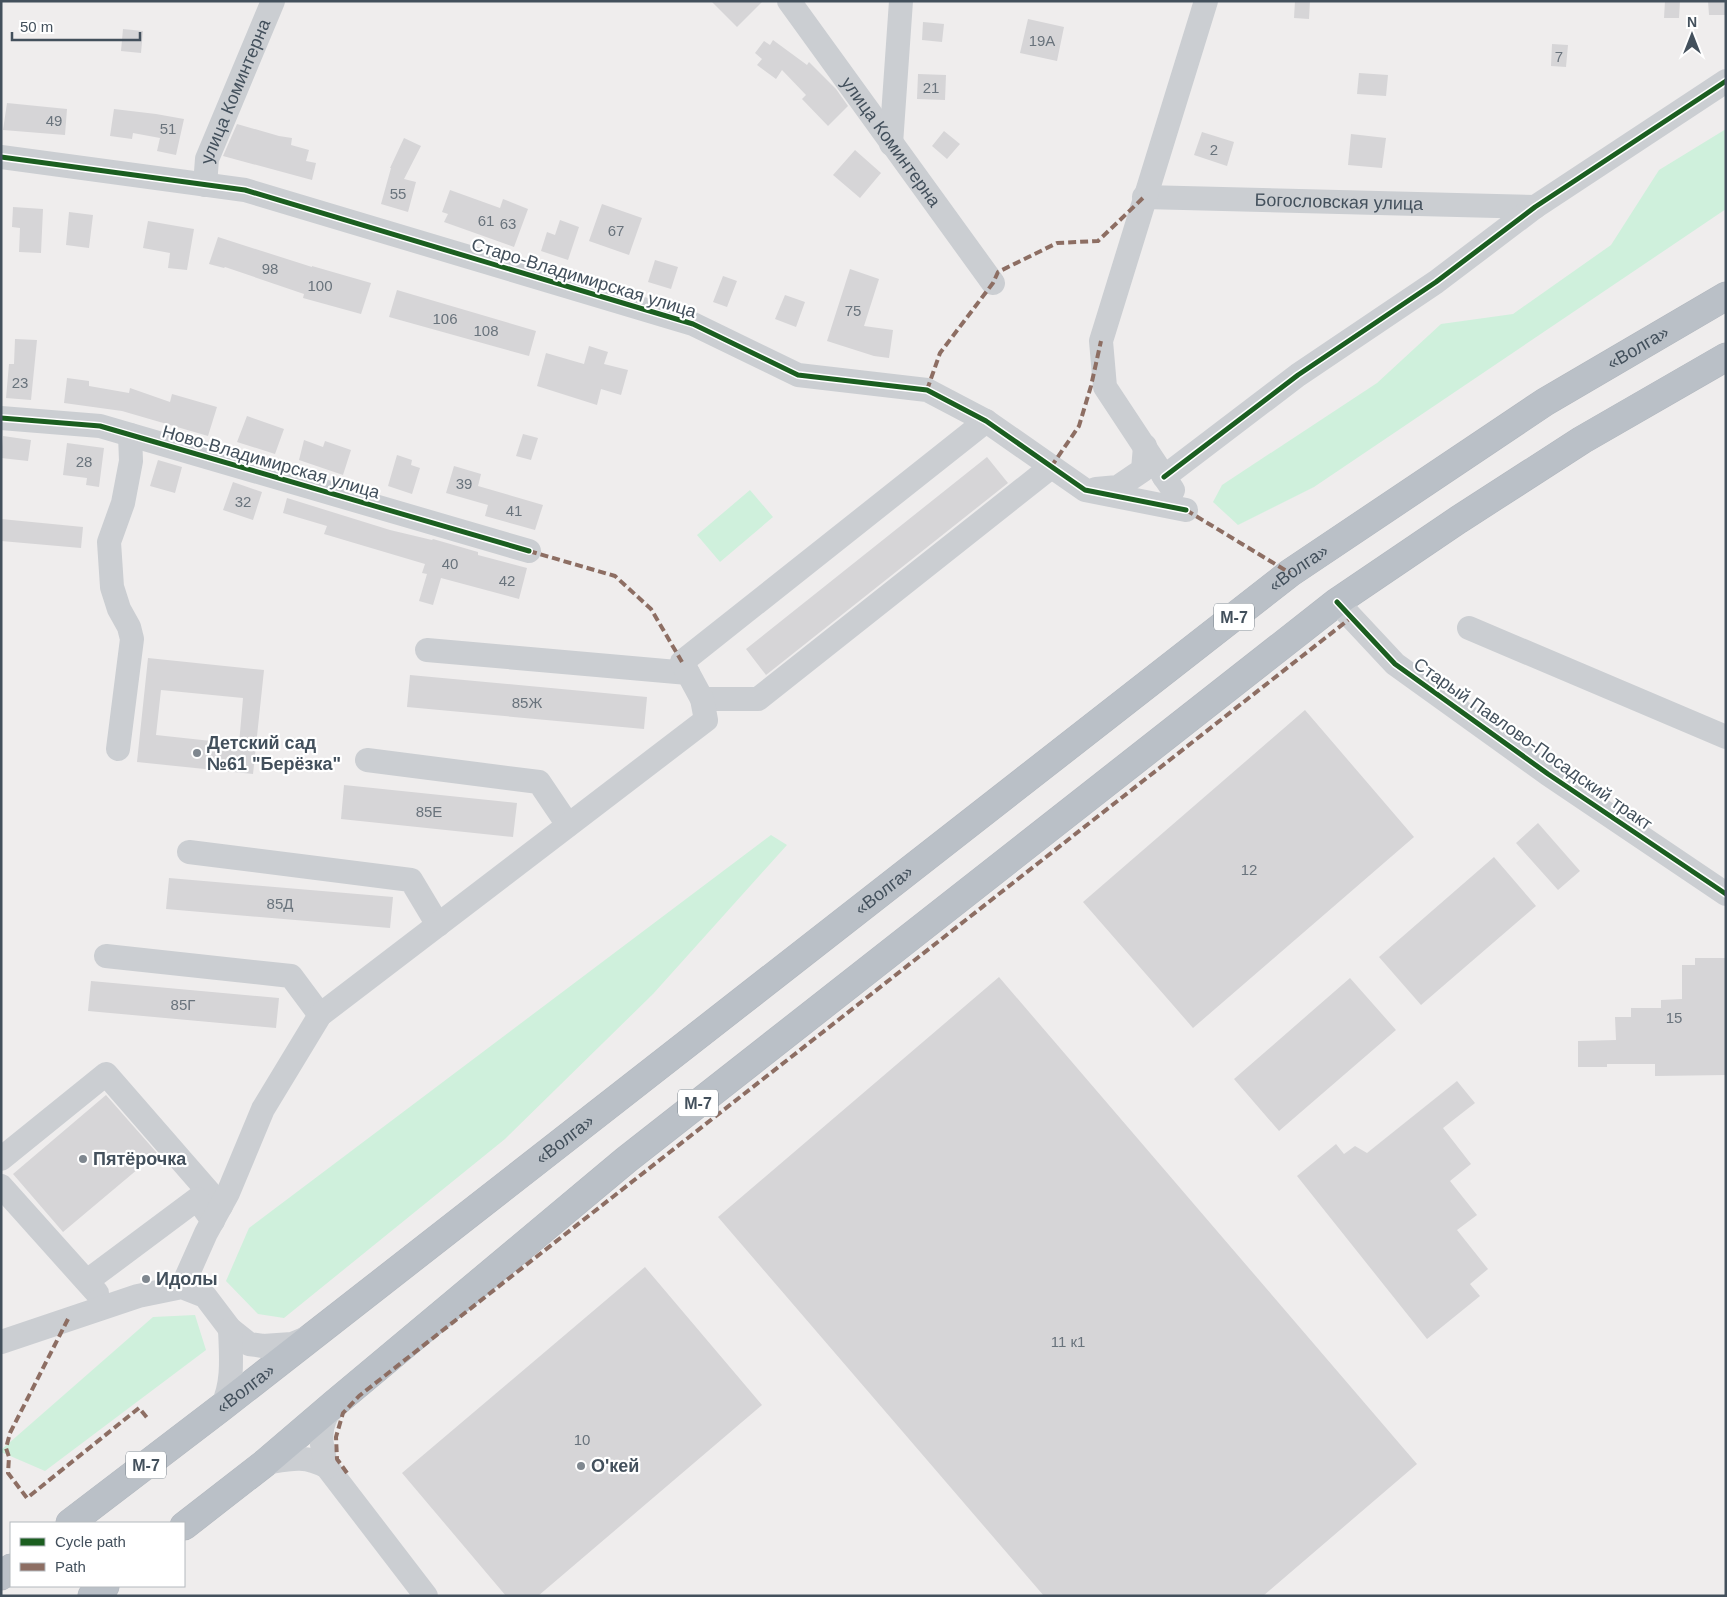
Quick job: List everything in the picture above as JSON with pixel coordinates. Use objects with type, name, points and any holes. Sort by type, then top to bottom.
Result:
[{"type":"highway","name":"«Волга»","points":[[71,1522],[222,1407],[1290,573],[1545,402],[1726,296]]},
{"type":"highway","name":"М-7","points":[[185,1525],[265,1463],[626,1160],[1337,602],[1458,520],[1574,446],[1726,357]]},
{"type":"highway","points":[[92,1596],[104,1587]]},
{"type":"street","name":"улица Коминтерна","points":[[205,185],[207,159],[273,1]]},
{"type":"street","name":"улица Коминтерна","points":[[789,1],[993,283]]},
{"type":"street","points":[[892,144],[901,1]]},
{"type":"street","points":[[1206,1],[1101,341],[1105,387],[1164,476],[1298,375],[1436,282],[1535,207],[1726,81]]},
{"type":"street","name":"Старо-Владимирская улица","points":[[1,158],[245,190],[693,324],[798,376],[927,390],[986,421],[1084,490],[1186,510],[1164,476]]},
{"type":"street","name":"Богословская улица","points":[[1144,197],[1535,207]]},
{"type":"street","name":"Ново-Владимирская улица","points":[[1,418],[100,426],[529,551]]},
{"type":"street","points":[[182,1287],[247,1151],[263,1109],[320,1015],[706,720],[702,699],[682,662],[986,421]]},
{"type":"street","points":[[118,749],[132,639],[129,627],[119,609],[112,587],[109,542],[123,503],[131,461],[130,435]]},
{"type":"street","points":[[1084,490],[1118,487],[1142,470],[1145,446]]},
{"type":"street","points":[[702,699],[758,699],[1052,467]]},
{"type":"street","name":"Старый Павлово-Посадский тракт","points":[[1337,602],[1395,664],[1548,774],[1726,894]]},
{"type":"street","points":[[1470,628],[1726,737]]},
{"type":"street","points":[[427,650],[688,673]]},
{"type":"street","points":[[368,760],[539,782],[568,825]]},
{"type":"street","points":[[189,852],[411,880],[438,925]]},
{"type":"street","points":[[106,956],[291,976],[320,1015]]},
{"type":"street","points":[[1,1159],[106,1074],[217,1214]]},
{"type":"street","points":[[1,1186],[110,1306]]},
{"type":"street","points":[[87,1281],[197,1199],[217,1214]]},
{"type":"street","points":[[1,1342],[138,1296],[182,1287],[205,1296],[230,1329],[249,1344],[263,1346],[292,1344],[313,1335]]},
{"type":"street","points":[[222,1407],[231,1381],[230,1329]]},
{"type":"street","points":[[334,1404],[325,1416],[321,1434],[323,1454],[327,1467],[426,1596]]},
{"type":"street","points":[[265,1463],[299,1458],[315,1460],[327,1467]]},
{"type":"green space","points":[[1726,129],[1726,209],[1314,487],[1238,525],[1213,502],[1222,485],[1377,383],[1441,324],[1513,314],[1611,245],[1659,170]]},
{"type":"green space","points":[[750,490],[773,517],[720,562],[697,535]]},
{"type":"green space","points":[[771,835],[787,845],[653,994],[505,1139],[284,1318],[258,1314],[226,1281],[249,1228]]},
{"type":"green space","points":[[195,1315],[206,1350],[45,1471],[1,1452],[153,1317]]},
{"type":"building","points":[[711,1],[763,1],[737,27]]},
{"type":"building","points":[[1295,1],[1310,1],[1309,19],[1294,18]]},
{"type":"building","points":[[1665,1],[1680,1],[1679,18],[1664,18]]},
{"type":"building","points":[[1708,1],[1726,1],[1726,15],[1709,15]]},
{"type":"building","points":[[1028,19],[1064,27],[1057,61],[1020,53]]},
{"type":"building","points":[[923,22],[944,24],[942,42],[922,40]]},
{"type":"building","points":[[123,29],[143,31],[141,53],[121,51]]},
{"type":"building","points":[[773,40],[807,65],[809,62],[836,89],[848,106],[828,126],[802,99],[806,95],[782,70],[776,79],[757,65],[762,59],[755,53],[764,41],[770,45]]},
{"type":"building","points":[[1552,44],[1568,45],[1566,67],[1551,66]]},
{"type":"building","points":[[1359,73],[1388,75],[1386,96],[1357,94]]},
{"type":"building","points":[[918,74],[946,75],[945,100],[917,99]]},
{"type":"building","points":[[7,103],[67,109],[65,135],[3,130]]},
{"type":"building","points":[[114,109],[184,119],[176,155],[157,151],[160,138],[133,133],[132,139],[110,136]]},
{"type":"building","points":[[237,124],[292,138],[291,145],[309,150],[306,161],[316,163],[312,180],[223,156]]},
{"type":"building","points":[[944,131],[960,144],[947,159],[932,146]]},
{"type":"building","points":[[1202,132],[1234,142],[1227,166],[1194,155]]},
{"type":"building","points":[[1351,134],[1386,138],[1382,168],[1348,165]]},
{"type":"building","points":[[404,138],[421,146],[404,179],[416,182],[408,212],[381,204],[390,168]]},
{"type":"building","points":[[855,150],[881,173],[860,198],[833,175]]},
{"type":"building","points":[[450,190],[500,208],[503,199],[528,209],[514,247],[444,222],[448,214],[442,212]]},
{"type":"building","points":[[602,204],[642,218],[629,255],[589,241]]},
{"type":"building","points":[[13,207],[43,209],[41,253],[19,252],[20,228],[12,227]]},
{"type":"building","points":[[69,212],[93,215],[89,248],[66,245]]},
{"type":"building","points":[[560,220],[579,227],[568,260],[541,251],[547,232],[555,235]]},
{"type":"building","points":[[148,221],[194,229],[187,270],[168,268],[170,253],[143,248]]},
{"type":"building","points":[[218,237],[312,267],[371,283],[361,314],[303,298],[304,294],[225,267],[209,264]]},
{"type":"building","points":[[655,260],[678,267],[671,289],[648,282]]},
{"type":"building","points":[[850,269],[879,279],[864,326],[893,330],[889,358],[874,356],[827,341]]},
{"type":"building","points":[[723,276],[737,281],[727,307],[713,302]]},
{"type":"building","points":[[397,290],[536,331],[529,356],[389,317]]},
{"type":"building","points":[[785,295],[805,302],[796,327],[775,319]]},
{"type":"building","points":[[15,339],[37,340],[31,400],[6,398],[9,364],[14,364]]},
{"type":"building","points":[[589,346],[608,352],[604,364],[628,370],[621,395],[601,389],[597,405],[537,386],[546,353],[584,364]]},
{"type":"building","points":[[67,378],[89,381],[89,386],[129,393],[130,388],[170,402],[172,394],[217,407],[208,436],[122,411],[64,403]]},
{"type":"building","points":[[247,416],[284,429],[275,454],[237,442]]},
{"type":"building","points":[[523,434],[538,438],[531,460],[516,456]]},
{"type":"building","points":[[3,436],[31,440],[28,461],[1,458]]},
{"type":"building","points":[[304,440],[323,447],[325,441],[351,450],[343,475],[299,460]]},
{"type":"building","points":[[67,443],[104,448],[99,487],[86,485],[87,478],[63,475]]},
{"type":"building","points":[[397,455],[412,460],[411,465],[420,468],[412,494],[388,486]]},
{"type":"building","points":[[987,457],[1008,483],[766,675],[746,649]]},
{"type":"building","points":[[158,460],[182,467],[175,493],[150,486]]},
{"type":"building","points":[[454,466],[481,474],[478,486],[543,505],[535,530],[485,516],[488,505],[446,493]]},
{"type":"building","points":[[233,482],[262,492],[253,520],[223,510]]},
{"type":"building","points":[[287,498],[390,530],[433,539],[478,552],[478,555],[527,568],[519,599],[441,578],[433,605],[419,601],[427,574],[422,573],[425,564],[324,534],[327,526],[283,513]]},
{"type":"building","points":[[1,519],[83,527],[81,548],[1,541]]},
{"type":"building","points":[[148,658],[264,670],[253,774],[137,762]],"holes":[[[161,690],[243,698],[239,744],[156,735]]]},
{"type":"building","points":[[410,675],[647,697],[644,729],[407,707]]},
{"type":"building","points":[[1305,710],[1414,837],[1193,1028],[1083,902]]},
{"type":"building","points":[[344,785],[517,803],[513,837],[341,819]]},
{"type":"building","points":[[1538,823],[1580,871],[1558,890],[1516,843]]},
{"type":"building","points":[[1494,857],[1536,906],[1421,1005],[1379,957]]},
{"type":"building","points":[[169,878],[393,897],[390,928],[166,909]]},
{"type":"building","points":[[1695,958],[1726,958],[1726,1075],[1655,1076],[1655,1064],[1607,1064],[1607,1067],[1578,1067],[1578,1041],[1616,1040],[1615,1017],[1631,1017],[1631,1008],[1661,1008],[1661,1000],[1682,999],[1682,965],[1695,965]]},
{"type":"building","points":[[999,977],[1417,1464],[1263,1596],[1044,1596],[718,1217]]},
{"type":"building","points":[[1350,978],[1396,1030],[1279,1131],[1234,1079]]},
{"type":"building","points":[[91,981],[279,998],[276,1028],[88,1011]]},
{"type":"building","points":[[1457,1081],[1475,1103],[1443,1128],[1471,1164],[1450,1181],[1477,1215],[1457,1230],[1488,1269],[1470,1284],[1480,1296],[1427,1339],[1297,1176],[1336,1144],[1344,1154],[1355,1146],[1367,1153]]},
{"type":"building","points":[[106,1095],[157,1153],[63,1232],[13,1174]]},
{"type":"building","points":[[645,1267],[762,1405],[538,1596],[506,1596],[402,1473]]},
{"type":"marked path","points":[[927,390],[940,353],[993,283],[998,272],[1057,243],[1098,241],[1144,197]]},
{"type":"marked path","points":[[1051,467],[1079,426],[1091,386],[1101,341]]},
{"type":"marked path","points":[[1186,510],[1290,573]]},
{"type":"marked path","points":[[529,551],[615,576],[651,609],[682,662]]},
{"type":"marked path","points":[[347,1473],[337,1459],[336,1437],[343,1413],[359,1396],[1352,617]]},
{"type":"marked path","points":[[68,1319],[10,1433],[6,1448],[9,1457],[8,1473],[27,1498],[139,1408],[149,1420]]},
{"type":"cycle path","points":[[1164,477],[1298,375],[1436,282],[1535,207],[1726,81]]},
{"type":"cycle path","points":[[1,157],[245,190],[693,324],[798,375],[927,390],[986,421],[1085,490],[1186,510]]},
{"type":"cycle path","points":[[1,418],[100,426],[529,551]]},
{"type":"cycle path","points":[[1337,602],[1395,664],[1548,774],[1726,894]]},
{"type":"place","name":"Детский сад №61 \"Берёзка\"","points":[[197,753]]},
{"type":"place","name":"Пятёрочка","points":[[83,1159]]},
{"type":"place","name":"Идолы","points":[[146,1279]]},
{"type":"place","name":"О'кей","points":[[581,1466]]}]
